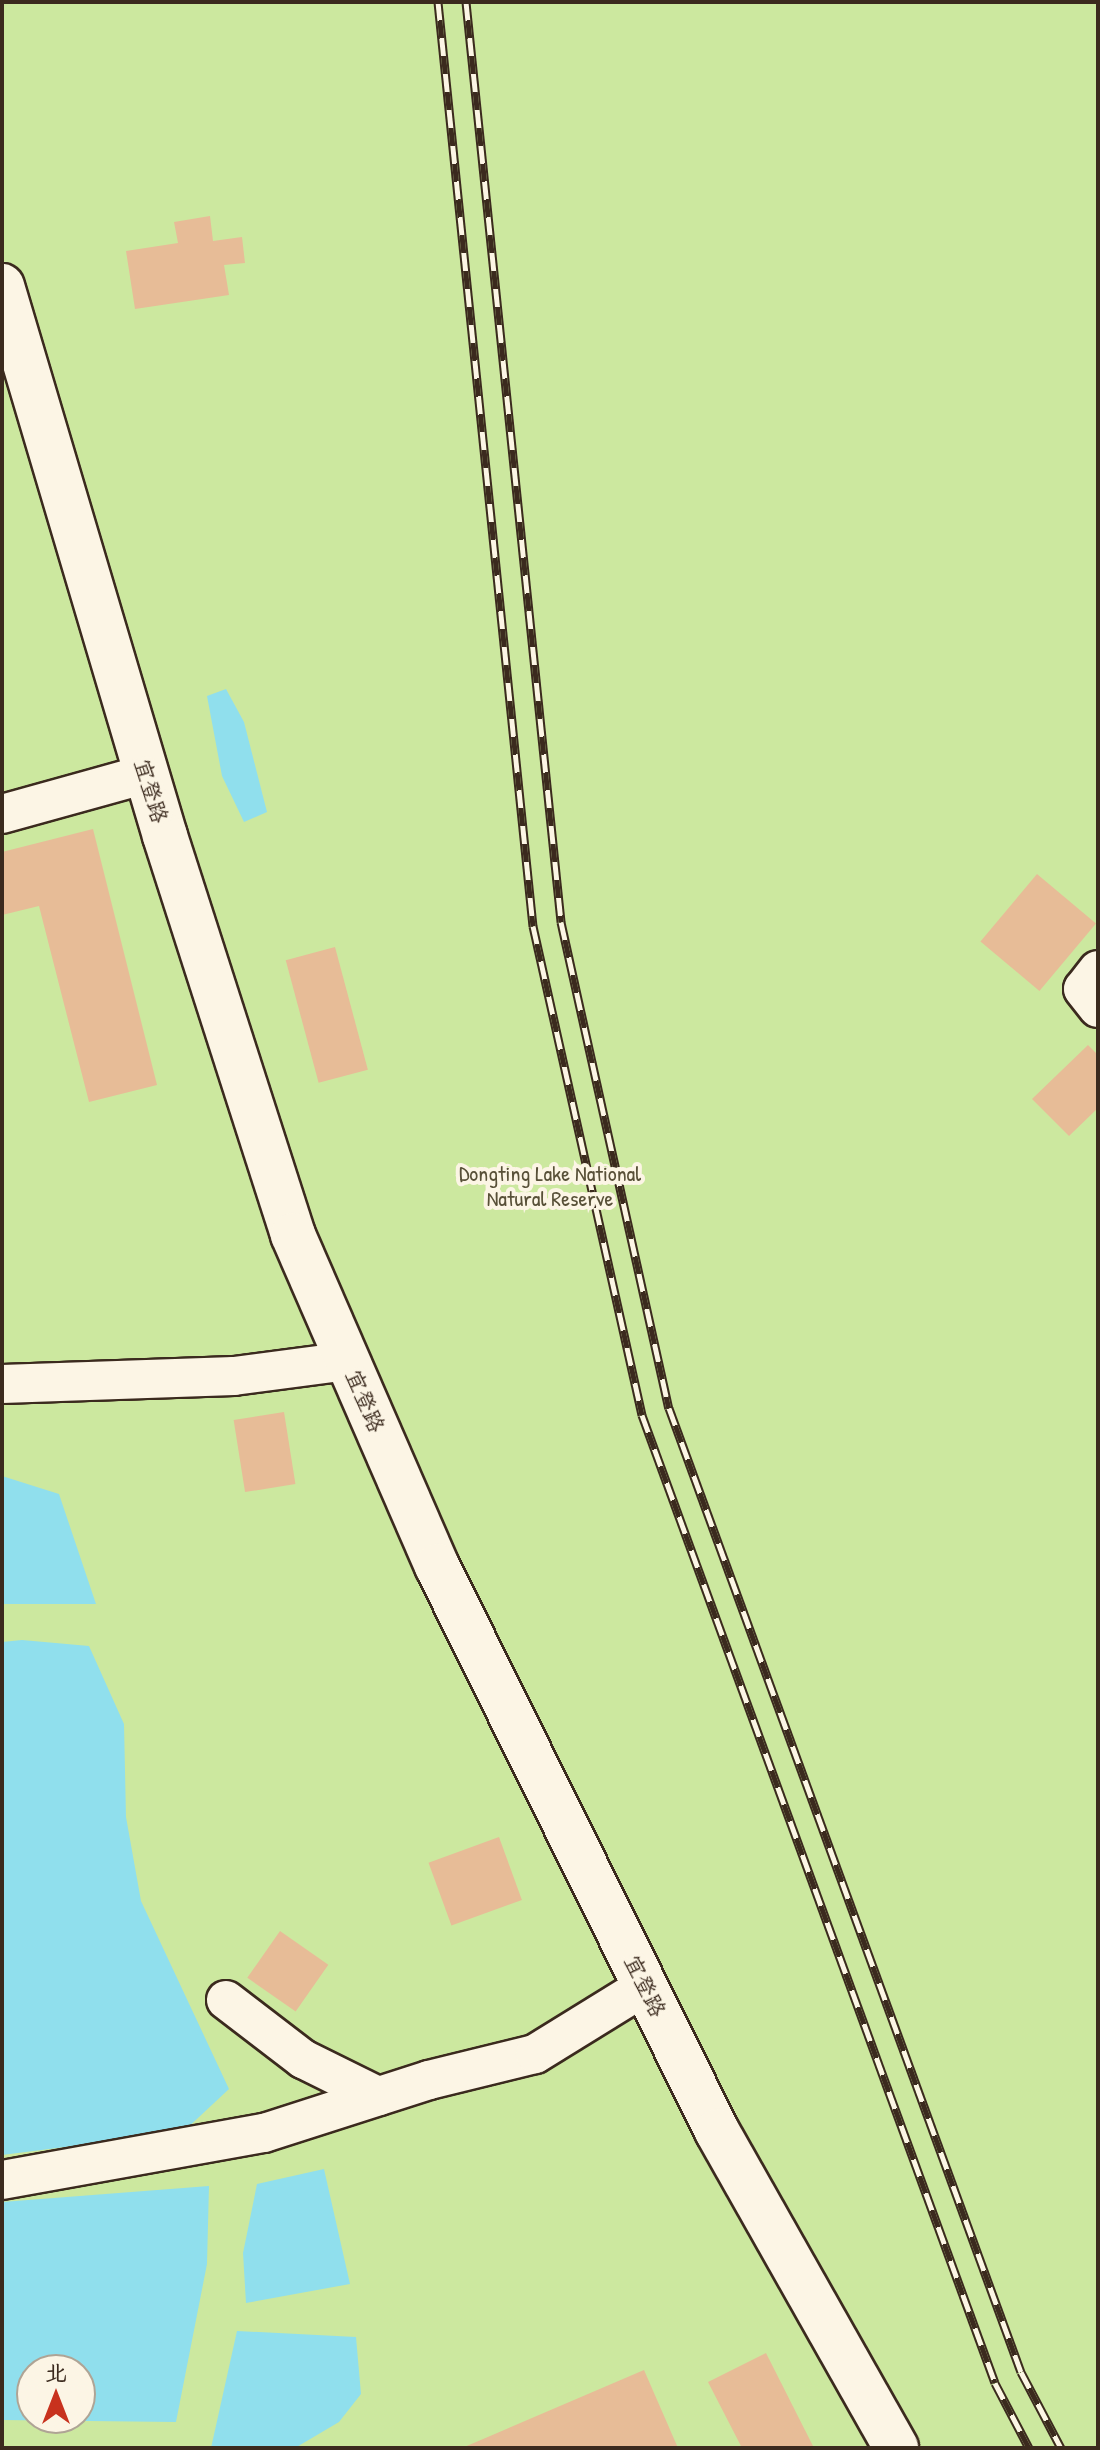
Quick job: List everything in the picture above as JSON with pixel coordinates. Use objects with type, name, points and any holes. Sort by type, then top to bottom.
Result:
[{"type":"street","name":"宜登路","points":[[2,286],[146,774],[293,1235],[437,1566],[717,2131],[896,2448]]},
{"type":"street","points":[[2,814],[146,774]]},
{"type":"street","points":[[1098,970],[1083,989],[1098,1008]]},
{"type":"street","points":[[2,1384],[234,1376],[348,1361]]},
{"type":"street","points":[[2,2180],[264,2133],[378,2096],[535,2054],[645,1986]]},
{"type":"street","points":[[226,2000],[303,2059],[378,2096]]},
{"type":"green space","name":"Dongting Lake National Natural Reserve","points":[[2,2],[1098,2],[1098,2448],[2,2448]]},
{"type":"water","points":[[226,689],[244,722],[267,812],[244,822],[222,776],[207,696]]},
{"type":"water","points":[[2,1476],[59,1494],[96,1604],[2,1604]]},
{"type":"water","points":[[22,1640],[89,1646],[124,1724],[126,1817],[141,1901],[229,2089],[183,2132],[2,2155],[2,1642]]},
{"type":"water","points":[[324,2169],[350,2284],[246,2303],[243,2253],[257,2184]]},
{"type":"water","points":[[209,2186],[207,2264],[176,2422],[96,2421],[96,2354],[16,2354],[16,2420],[2,2420],[2,2202]]},
{"type":"water","points":[[237,2331],[356,2337],[361,2394],[339,2422],[295,2448],[211,2448]]},
{"type":"building","points":[[210,216],[213,241],[242,237],[245,263],[224,265],[229,295],[135,309],[126,251],[178,243],[174,222]]},
{"type":"building","points":[[93,829],[157,1085],[89,1102],[39,906],[2,915],[2,852]]},
{"type":"building","points":[[1037,874],[1096,923],[1039,991],[980,941]]},
{"type":"building","points":[[335,947],[368,1070],[319,1083],[286,960]]},
{"type":"building","points":[[1088,1045],[1098,1055],[1098,1108],[1069,1136],[1032,1099]]},
{"type":"building","points":[[284,1412],[295,1484],[245,1492],[234,1420]]},
{"type":"building","points":[[499,1837],[522,1900],[451,1926],[429,1863]]},
{"type":"building","points":[[280,1931],[328,1965],[296,2012],[247,1978]]},
{"type":"building","points":[[766,2353],[814,2448],[742,2448],[708,2382]]},
{"type":"building","points":[[644,2370],[678,2448],[462,2448]]},
{"type":"railway","points":[[438,2],[533,926],[642,1415],[995,2383],[1029,2448]]},
{"type":"railway","points":[[466,2],[561,922],[669,1408],[1021,2372],[1061,2448]]}]
